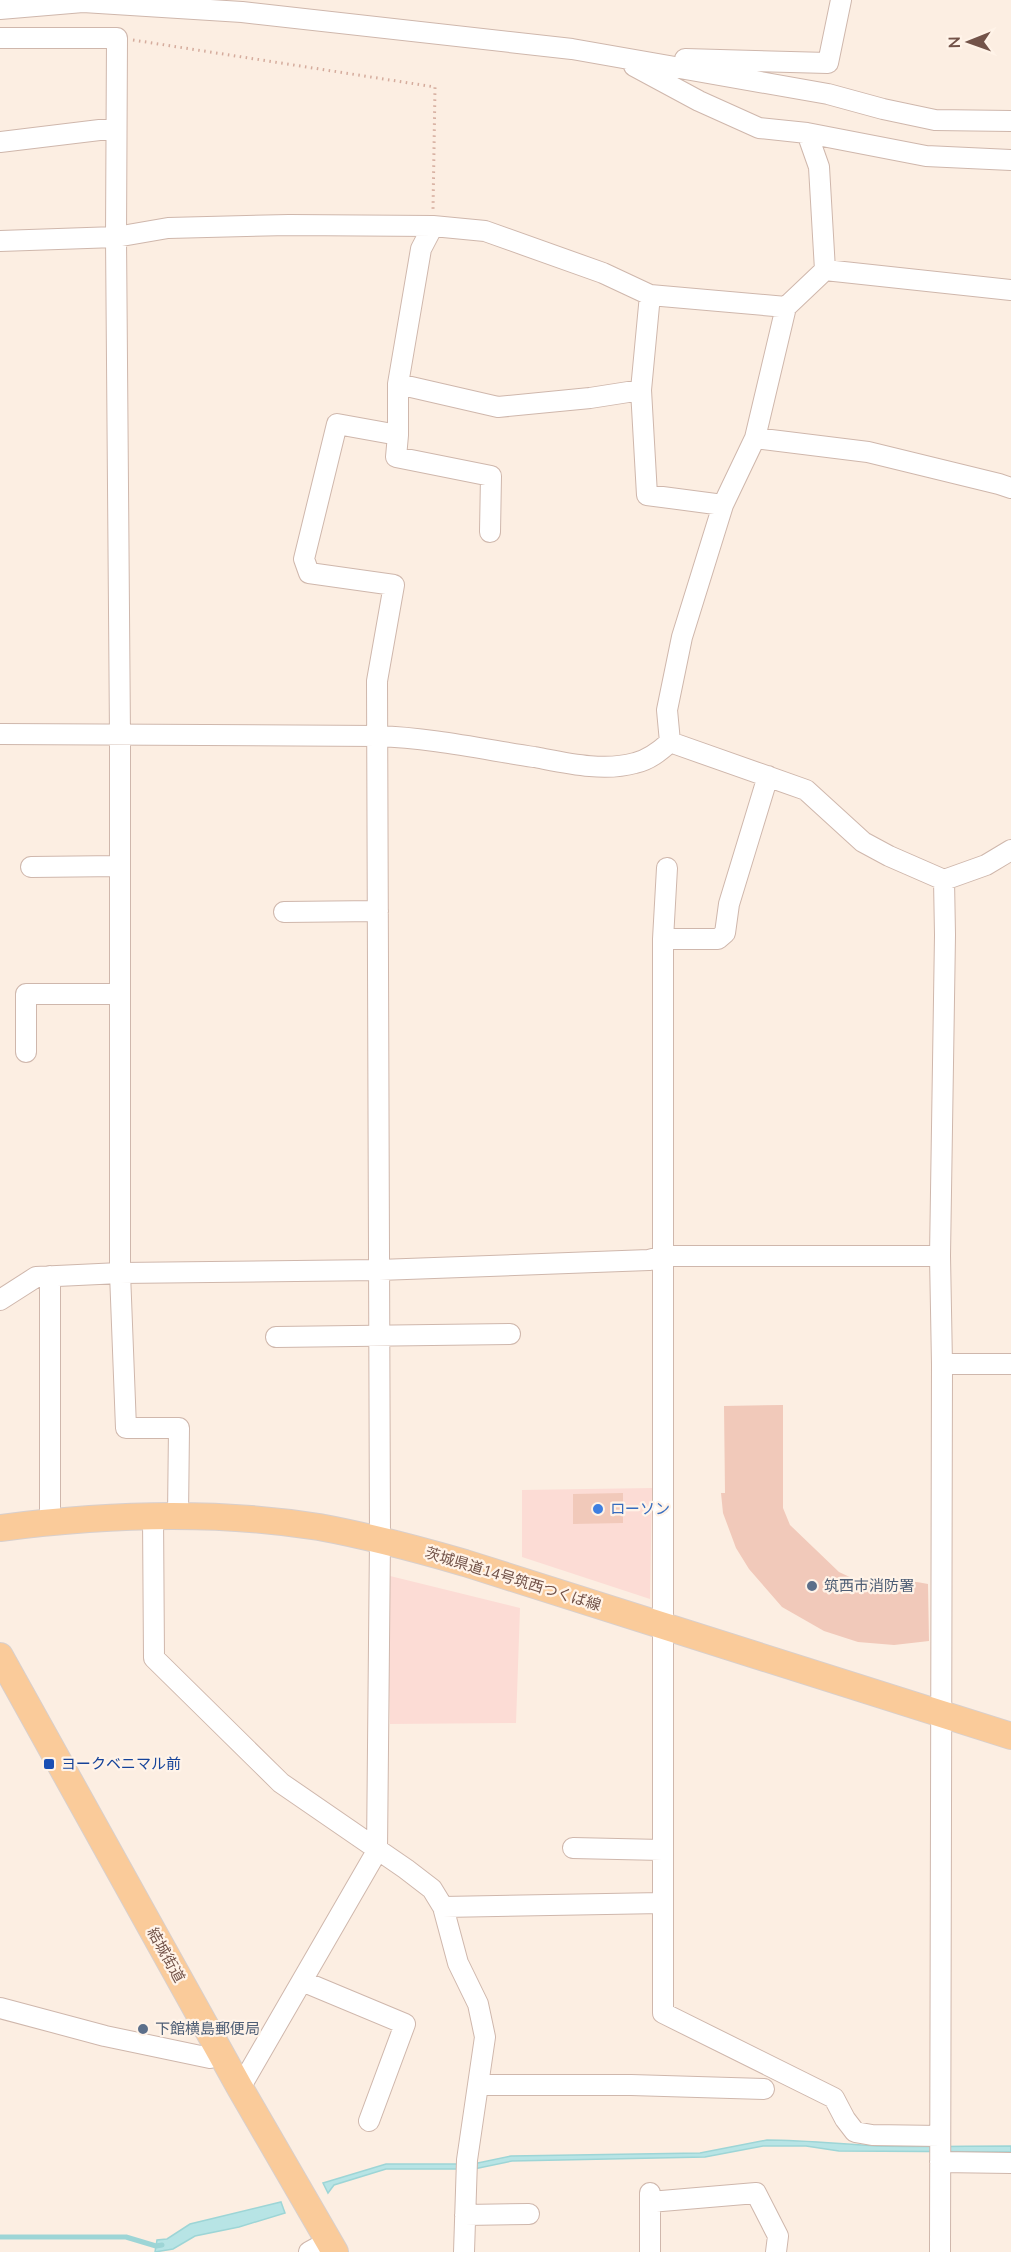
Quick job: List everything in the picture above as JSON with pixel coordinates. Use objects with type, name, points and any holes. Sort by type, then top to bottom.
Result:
[{"type":"main road","name":"茨城県道14号筑西つくば線","points":[[0,1528],[50,1521],[165,1516],[230,1517],[319,1527],[380,1540],[465,1563],[1011,1736]]},
{"type":"main road","name":"結城街道","points":[[0,1656],[221,2053],[325,2248]]},
{"type":"street","points":[[619,57],[828,63],[841,0]]},
{"type":"street","points":[[0,9],[83,2],[242,12],[572,49],[828,94],[935,120],[1011,121]]},
{"type":"street","points":[[0,38],[117,38],[120,1273],[126,1428],[179,1428],[165,1516],[154,1658],[281,1782],[432,1889],[443,1908],[458,1963],[478,2004],[484,2037],[467,2166],[464,2252]]},
{"type":"street","points":[[619,57],[699,101],[759,128],[807,134],[926,156],[1011,160]]},
{"type":"street","points":[[0,142],[116,128]]},
{"type":"street","points":[[807,134],[819,167],[825,270]]},
{"type":"street","points":[[0,241],[116,237],[168,228],[289,225],[433,226],[485,231],[603,273],[650,295],[786,307]]},
{"type":"street","points":[[433,226],[421,249],[398,384],[396,457],[491,476],[490,532]]},
{"type":"street","points":[[670,742],[667,710],[682,637],[723,505],[755,438],[786,307],[825,270],[1011,290]]},
{"type":"street","points":[[650,295],[641,390],[648,495],[723,505]]},
{"type":"street","points":[[398,384],[498,408],[641,390]]},
{"type":"street","points":[[240,2088],[377,1851],[380,1540],[377,681],[394,585],[309,573],[304,560],[337,424],[398,435]]},
{"type":"street","points":[[755,438],[868,453],[1011,488]]},
{"type":"street","points":[[0,734],[410,737],[579,765],[613,766],[636,763],[654,755],[670,742]]},
{"type":"street","points":[[670,742],[806,790],[863,842],[944,880],[986,865],[1011,850]]},
{"type":"street","points":[[663,939],[718,939],[725,933],[729,903],[768,776]]},
{"type":"street","points":[[31,867],[120,866]]},
{"type":"street","points":[[667,868],[663,939],[663,2013],[834,2098],[855,2132],[1011,2163]]},
{"type":"street","points":[[940,2252],[942,1364],[940,1256],[944,880]]},
{"type":"street","points":[[284,912],[378,910]]},
{"type":"street","points":[[26,1052],[26,994],[120,994]]},
{"type":"street","points":[[0,1300],[36,1277],[50,1276],[379,1270],[649,1260],[664,1256],[940,1256]]},
{"type":"street","points":[[50,1276],[50,1521]]},
{"type":"street","points":[[276,1337],[510,1334]]},
{"type":"street","points":[[942,1364],[1011,1364]]},
{"type":"street","points":[[573,1848],[662,1850]]},
{"type":"street","points":[[443,1908],[662,1904]]},
{"type":"street","points":[[302,1981],[405,2024],[369,2121]]},
{"type":"street","points":[[0,2008],[105,2036],[210,2058],[221,2053]]},
{"type":"street","points":[[478,2085],[632,2085],[764,2089]]},
{"type":"street","points":[[650,2252],[650,2198],[756,2193],[778,2236],[776,2252]]},
{"type":"street","points":[[465,2215],[529,2214]]},
{"type":"path","points":[[117,38],[435,87],[433,226]]},
{"type":"shaded area","points":[[652,1488],[650,1599],[522,1557],[522,1490]]},
{"type":"shaded area","points":[[386,1575],[520,1608],[516,1723],[390,1724]]},
{"type":"water","points":[[767,2140],[877,2146],[1011,2146],[1011,2152],[839,2151],[806,2146],[763,2146],[705,2157],[512,2161],[474,2169],[386,2169],[334,2185],[328,2193],[323,2183],[386,2164],[473,2164],[511,2156],[700,2153]]},
{"type":"water","points":[[281,2202],[285,2213],[239,2227],[195,2236],[173,2249],[155,2252],[157,2240],[167,2239],[190,2224]]},
{"type":"building","points":[[783,1405],[783,1508],[790,1525],[839,1572],[856,1580],[896,1580],[896,1582],[928,1584],[929,1641],[894,1645],[858,1642],[824,1631],[782,1607],[749,1569],[736,1548],[723,1513],[721,1493],[725,1493],[724,1406]]},
{"type":"building","name":"ローソン","points":[[623,1493],[623,1523],[573,1524],[573,1494]]},
{"type":"waterway","points":[[0,2237],[126,2237],[156,2246],[162,2245]]},
{"type":"place","name":"ローソン","points":[[598,1509]]},
{"type":"place","name":"筑西市消防署","points":[[812,1586]]},
{"type":"place","name":"ヨークベニマル前","points":[[49,1764]]},
{"type":"place","name":"下館横島郵便局","points":[[143,2029]]}]
